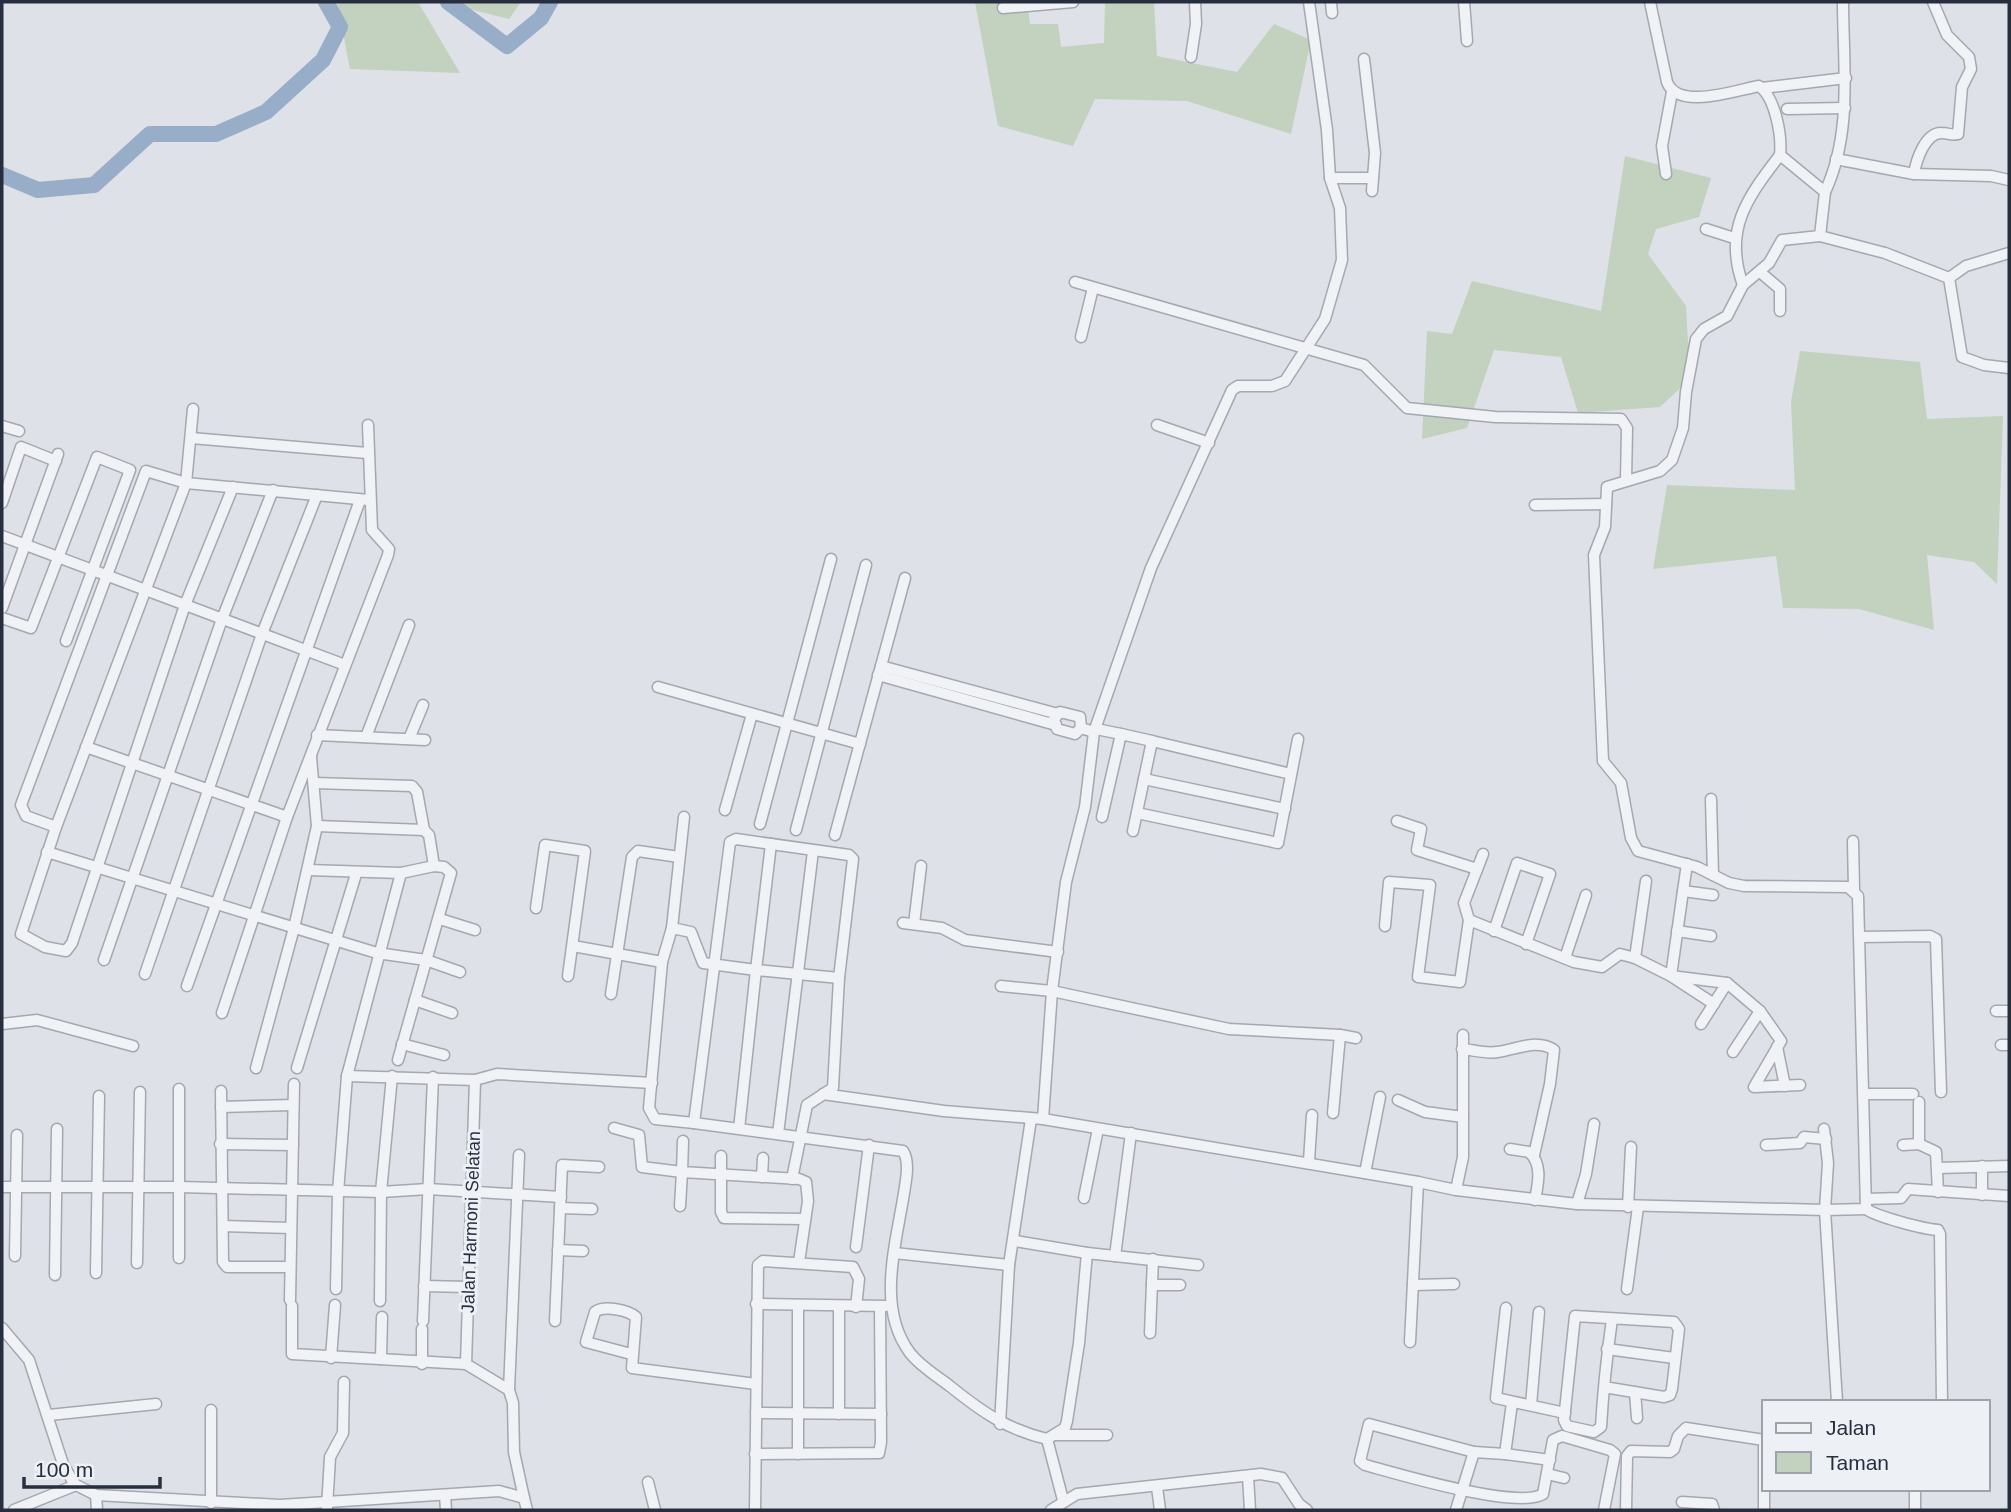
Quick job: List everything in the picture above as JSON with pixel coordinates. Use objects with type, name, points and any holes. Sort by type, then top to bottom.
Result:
[{"type":"street","points":[[1003,8],[1073,2]]},
{"type":"street","points":[[1191,57],[1196,24],[1195,2]]},
{"type":"street","points":[[1043,1119],[1052,991],[1066,882],[1085,807],[1095,730],[1151,568],[1232,390],[1238,386],[1272,386],[1284,381],[1325,319],[1342,260],[1340,208],[1330,178],[1327,130],[1309,2]]},
{"type":"street","points":[[1464,2],[1467,41]]},
{"type":"street","points":[[1650,2],[1667,82],[1672,92],[1678,95],[1706,97],[1759,86],[1762,88],[1846,78]]},
{"type":"street","points":[[1820,236],[1825,192],[1836,159],[1845,108],[1843,2]]},
{"type":"street","points":[[1913,174],[1916,162],[1932,136],[1941,132],[1958,134],[1962,87],[1971,69],[1969,57],[1947,35],[1933,2]]},
{"type":"street","points":[[1364,59],[1374,136],[1372,191]]},
{"type":"street","points":[[1743,285],[1734,256],[1734,238],[1755,186],[1780,155],[1780,135],[1769,94],[1762,88]]},
{"type":"street","points":[[1666,174],[1662,146],[1672,92]]},
{"type":"street","points":[[1787,109],[1845,108]]},
{"type":"street","points":[[1780,155],[1825,192]]},
{"type":"street","points":[[1836,159],[1913,174],[1991,176],[2009,180]]},
{"type":"street","points":[[1330,178],[1373,178]]},
{"type":"street","points":[[1706,229],[1734,238]]},
{"type":"street","points":[[1854,889],[1744,886],[1687,864],[1638,851],[1631,838],[1621,783],[1603,761],[1594,555],[1605,527],[1607,487],[1660,471],[1672,460],[1683,428],[1696,339],[1704,329],[1727,316],[1743,285],[1760,272],[1782,240],[1820,236],[1885,253],[1949,278]]},
{"type":"street","points":[[1949,278],[1966,266],[2009,253]]},
{"type":"street","points":[[1760,272],[1780,289],[1780,311]]},
{"type":"street","points":[[1949,278],[1962,356],[1968,361],[2009,369]]},
{"type":"street","points":[[1075,282],[1305,346],[1345,362],[1368,366],[1406,408],[1495,417],[1621,419],[1627,428],[1626,481]]},
{"type":"street","points":[[1081,337],[1093,288]]},
{"type":"street","points":[[193,409],[186,483],[56,827],[21,934],[56,951],[66,951],[72,943],[185,605],[233,487]]},
{"type":"street","points":[[222,1013],[287,817],[388,555],[389,549],[372,530],[365,500],[368,425]]},
{"type":"street","points":[[1157,425],[1209,443]]},
{"type":"street","points":[[2,426],[19,431]]},
{"type":"street","points":[[191,438],[367,453]]},
{"type":"street","points":[[2,503],[22,447],[57,458],[2,608]]},
{"type":"street","points":[[2,618],[31,628],[97,457],[130,470],[66,641]]},
{"type":"street","points":[[56,827],[26,816],[21,805],[146,471],[186,483],[365,500]]},
{"type":"street","points":[[104,960],[222,619],[273,491]]},
{"type":"street","points":[[145,974],[262,634],[317,495]]},
{"type":"street","points":[[187,986],[305,650],[365,500]]},
{"type":"street","points":[[1535,505],[1606,504]]},
{"type":"street","points":[[2,536],[345,665]]},
{"type":"street","points":[[760,824],[831,559]]},
{"type":"street","points":[[796,831],[866,565]]},
{"type":"street","points":[[835,835],[905,578]]},
{"type":"street","points":[[366,737],[409,625]]},
{"type":"street","points":[[880,671],[1057,720]]},
{"type":"street","points":[[659,687],[860,744]]},
{"type":"street","points":[[409,739],[423,705]]},
{"type":"street","points":[[1081,729],[1080,717],[1060,712],[1057,729],[1075,734],[1081,729],[1121,734],[1291,774]]},
{"type":"street","points":[[725,810],[752,714]]},
{"type":"street","points":[[1102,817],[1121,734]]},
{"type":"street","points":[[317,735],[425,740]]},
{"type":"street","points":[[1137,813],[1278,843],[1298,739]]},
{"type":"street","points":[[1133,831],[1152,741]]},
{"type":"street","points":[[86,747],[287,817]]},
{"type":"street","points":[[256,1068],[295,928],[317,826],[311,752]]},
{"type":"street","points":[[1144,779],[1285,810]]},
{"type":"street","points":[[314,783],[412,786],[417,792],[424,830],[429,835],[434,866]]},
{"type":"street","points":[[1711,799],[1713,875]]},
{"type":"street","points":[[684,817],[672,928],[662,962],[649,1108],[651,1117],[898,1149],[907,1159],[885,1306],[878,1453],[755,1454]]},
{"type":"street","points":[[1397,821],[1421,829],[1417,849],[1477,869]]},
{"type":"street","points":[[317,826],[424,830]]},
{"type":"street","points":[[694,1123],[730,842],[736,838],[849,855],[853,859],[839,978],[833,1088],[807,1105],[792,1179]]},
{"type":"street","points":[[1853,841],[1854,889],[1858,896],[1861,937],[1866,1204],[1874,1214],[1904,1221],[1916,1227],[1938,1230],[1940,1234],[1941,1400]]},
{"type":"street","points":[[739,1129],[771,844]]},
{"type":"street","points":[[536,908],[545,845],[585,851],[568,976]]},
{"type":"street","points":[[611,994],[634,854],[638,851],[679,857]]},
{"type":"street","points":[[778,1134],[813,851]]},
{"type":"street","points":[[47,852],[377,953],[426,960],[460,972]]},
{"type":"street","points":[[1385,926],[1389,882],[1430,885],[1418,976],[1460,982],[1469,920],[1464,903],[1483,854]]},
{"type":"street","points":[[1494,931],[1517,863],[1550,874],[1526,944]]},
{"type":"street","points":[[1671,976],[1687,864]]},
{"type":"street","points":[[308,870],[356,874],[401,873],[434,866],[444,867],[451,877],[398,1060]]},
{"type":"street","points":[[921,866],[909,924],[943,928],[965,940],[1058,952]]},
{"type":"street","points":[[336,1289],[338,1192],[346,1076],[377,953],[401,873]]},
{"type":"street","points":[[297,1068],[356,874]]},
{"type":"street","points":[[1635,958],[1646,881]]},
{"type":"street","points":[[1683,891],[1713,895]]},
{"type":"street","points":[[1565,958],[1586,895]]},
{"type":"street","points":[[440,919],[475,930]]},
{"type":"street","points":[[1469,920],[1565,958],[1602,967],[1619,954],[1635,958],[1671,976],[1714,1004]]},
{"type":"street","points":[[672,928],[691,932],[702,960],[713,965],[797,976],[839,978]]},
{"type":"street","points":[[1677,931],[1711,936]]},
{"type":"street","points":[[1861,937],[1930,936],[1936,939],[1941,1092]]},
{"type":"street","points":[[573,946],[662,962]]},
{"type":"street","points":[[1671,976],[1727,983],[1760,1011],[1781,1041],[1754,1087],[1800,1086]]},
{"type":"street","points":[[1701,1024],[1727,983]]},
{"type":"street","points":[[1001,986],[1052,991],[1229,1029],[1356,1038]]},
{"type":"street","points":[[415,1000],[452,1013]]},
{"type":"street","points":[[1733,1052],[1760,1011]]},
{"type":"street","points":[[1996,1011],[2009,1011]]},
{"type":"street","points":[[2,1024],[37,1020],[134,1046]]},
{"type":"street","points":[[1332,1113],[1340,1035]]},
{"type":"street","points":[[1456,1190],[1463,1157],[1463,1035]]},
{"type":"street","points":[[402,1044],[444,1055]]},
{"type":"street","points":[[1462,1049],[1496,1052],[1518,1046],[1536,1045],[1554,1050],[1550,1084],[1534,1155],[1538,1173],[1535,1200]]},
{"type":"street","points":[[1777,1047],[1785,1086]]},
{"type":"street","points":[[346,1076],[475,1080],[497,1074],[652,1083]]},
{"type":"street","points":[[380,1301],[382,1192],[392,1076]]},
{"type":"street","points":[[422,1364],[433,1077]]},
{"type":"street","name":"Jalan Harmoni Selatan","points":[[466,1364],[475,1080]]},
{"type":"street","points":[[294,1084],[290,1267],[292,1354],[422,1364],[466,1364],[509,1390]]},
{"type":"street","points":[[178,1258],[179,1089]]},
{"type":"street","points":[[221,1091],[223,1259],[227,1267],[290,1267]]},
{"type":"street","points":[[137,1263],[140,1092]]},
{"type":"street","points":[[823,1094],[944,1111],[1043,1119],[1309,1161],[1456,1190],[1577,1204],[1825,1210],[1901,1198],[1908,1189],[2009,1196]]},
{"type":"street","points":[[1864,1094],[1916,1098],[1919,1144]]},
{"type":"street","points":[[96,1273],[99,1096]]},
{"type":"street","points":[[1366,1173],[1380,1097]]},
{"type":"street","points":[[1398,1100],[1425,1112],[1463,1117]]},
{"type":"street","points":[[220,1107],[293,1105]]},
{"type":"street","points":[[1309,1161],[1312,1115]]},
{"type":"street","points":[[1000,1424],[1009,1265],[1015,1241],[1031,1119]]},
{"type":"street","points":[[1577,1204],[1582,1191],[1594,1124]]},
{"type":"street","points":[[614,1128],[639,1135],[642,1167],[720,1176],[803,1181],[808,1189],[799,1262]]},
{"type":"street","points":[[55,1275],[57,1129]]},
{"type":"street","points":[[1084,1198],[1098,1129]]},
{"type":"street","points":[[1115,1256],[1130,1133]]},
{"type":"street","points":[[1766,1145],[1800,1143],[1804,1136],[1825,1134],[1825,1210],[1838,1400]]},
{"type":"street","points":[[15,1256],[17,1135]]},
{"type":"street","points":[[680,1206],[683,1142]]},
{"type":"street","points":[[220,1144],[293,1145]]},
{"type":"street","points":[[1903,1145],[1919,1144],[1936,1152],[1938,1192]]},
{"type":"street","points":[[856,1247],[869,1145]]},
{"type":"street","points":[[1627,1289],[1633,1207],[1631,1147]]},
{"type":"street","points":[[1510,1150],[1534,1155]]},
{"type":"street","points":[[520,1155],[509,1390],[513,1403],[514,1452],[527,1510]]},
{"type":"street","points":[[721,1156],[724,1218],[805,1219]]},
{"type":"street","points":[[762,1177],[763,1158]]},
{"type":"street","points":[[555,1321],[562,1166],[599,1167]]},
{"type":"street","points":[[1982,1166],[1982,1195]]},
{"type":"street","points":[[1938,1168],[2009,1166]]},
{"type":"street","points":[[1410,1342],[1418,1182]]},
{"type":"street","points":[[2,1187],[179,1187],[338,1192],[428,1189],[517,1195],[592,1209]]},
{"type":"street","points":[[223,1226],[291,1228]]},
{"type":"street","points":[[1015,1241],[1087,1253],[1198,1265]]},
{"type":"street","points":[[558,1250],[583,1251]]},
{"type":"street","points":[[894,1253],[1009,1265]]},
{"type":"street","points":[[1051,1437],[1065,1427],[1069,1413],[1079,1343],[1087,1253]]},
{"type":"street","points":[[1150,1334],[1153,1259]]},
{"type":"street","points":[[755,1510],[756,1304],[759,1263],[799,1262],[853,1267],[859,1279],[856,1307]]},
{"type":"street","points":[[1413,1286],[1454,1284]]},
{"type":"street","points":[[1152,1285],[1180,1285]]},
{"type":"street","points":[[424,1286],[468,1287]]},
{"type":"street","points":[[756,1304],[885,1306]]},
{"type":"street","points":[[797,1454],[798,1305]]},
{"type":"street","points":[[331,1358],[335,1306]]},
{"type":"street","points":[[839,1306],[839,1414]]},
{"type":"street","points":[[885,1306],[911,1354],[929,1372],[1000,1424],[1051,1437],[1107,1435]]},
{"type":"street","points":[[1506,1308],[1496,1397],[1512,1403],[1565,1413]]},
{"type":"street","points":[[631,1354],[586,1342],[595,1312],[600,1309],[634,1314],[637,1322],[631,1366],[635,1369],[756,1384]]},
{"type":"street","points":[[1531,1405],[1539,1312]]},
{"type":"street","points":[[381,1359],[382,1317]]},
{"type":"street","points":[[1604,1387],[1670,1395],[1679,1329],[1674,1322],[1575,1317],[1565,1413],[1567,1426],[1598,1431],[1612,1319]]},
{"type":"street","points":[[2,1328],[29,1360],[63,1464],[76,1485],[96,1495],[327,1507],[486,1491],[511,1493],[524,1498]]},
{"type":"street","points":[[1607,1349],[1674,1358]]},
{"type":"street","points":[[327,1507],[330,1457],[343,1433],[344,1382]]},
{"type":"street","points":[[1635,1392],[1637,1418]]},
{"type":"street","points":[[1505,1454],[1512,1403]]},
{"type":"street","points":[[49,1415],[156,1404]]},
{"type":"street","points":[[211,1409],[211,1503]]},
{"type":"street","points":[[756,1413],[881,1414]]},
{"type":"street","points":[[1550,1460],[1474,1452],[1370,1424],[1367,1427],[1360,1461],[1362,1464],[1462,1490],[1539,1497],[1543,1494],[1550,1460],[1553,1440],[1558,1436],[1614,1452],[1616,1462],[1604,1510]]},
{"type":"street","points":[[1626,1510],[1627,1456],[1631,1451],[1670,1451],[1674,1449],[1678,1436],[1686,1428],[1762,1440]]},
{"type":"street","points":[[1051,1437],[1063,1500]]},
{"type":"street","points":[[1456,1510],[1474,1452]]},
{"type":"street","points":[[1051,1510],[1063,1500],[1092,1492],[1273,1474],[1282,1478],[1299,1504],[1307,1510]]},
{"type":"street","points":[[1547,1474],[1564,1478]]},
{"type":"street","points":[[1248,1476],[1251,1510]]},
{"type":"street","points":[[648,1482],[655,1510]]},
{"type":"street","points":[[16,1510],[76,1485]]},
{"type":"street","points":[[1157,1487],[1160,1510]]},
{"type":"street","points":[[1764,1491],[1764,1510]]},
{"type":"street","points":[[1915,1491],[1915,1510]]},
{"type":"street","points":[[96,1495],[97,1510]]},
{"type":"street","points":[[445,1495],[446,1510]]},
{"type":"street","points":[[1682,1502],[1712,1504],[1714,1510]]},
{"type":"green space","points":[[337,2],[418,2],[460,73],[350,69]]},
{"type":"green space","points":[[458,2],[521,2],[509,19],[465,8]]},
{"type":"green space","points":[[975,2],[1027,2],[1030,24],[1058,24],[1061,47],[1104,43],[1105,2],[1154,2],[1157,56],[1237,72],[1274,24],[1311,40],[1291,134],[1187,101],[1095,99],[1073,146],[998,126]]},
{"type":"green space","points":[[1625,156],[1711,178],[1699,217],[1656,229],[1648,254],[1686,306],[1690,379],[1660,407],[1578,413],[1561,357],[1494,350],[1467,428],[1422,439],[1427,331],[1452,334],[1472,281],[1601,311]]},
{"type":"green space","points":[[1800,351],[1920,362],[1927,419],[2003,416],[1997,584],[1974,562],[1927,555],[1934,630],[1859,609],[1783,608],[1776,556],[1653,569],[1667,485],[1795,490],[1791,402]]},
{"type":"waterway","points":[[2,175],[38,190],[94,185],[150,134],[216,134],[266,112],[323,60],[340,27],[326,2]]},
{"type":"waterway","points":[[448,2],[507,46],[541,18],[550,2]]}]
